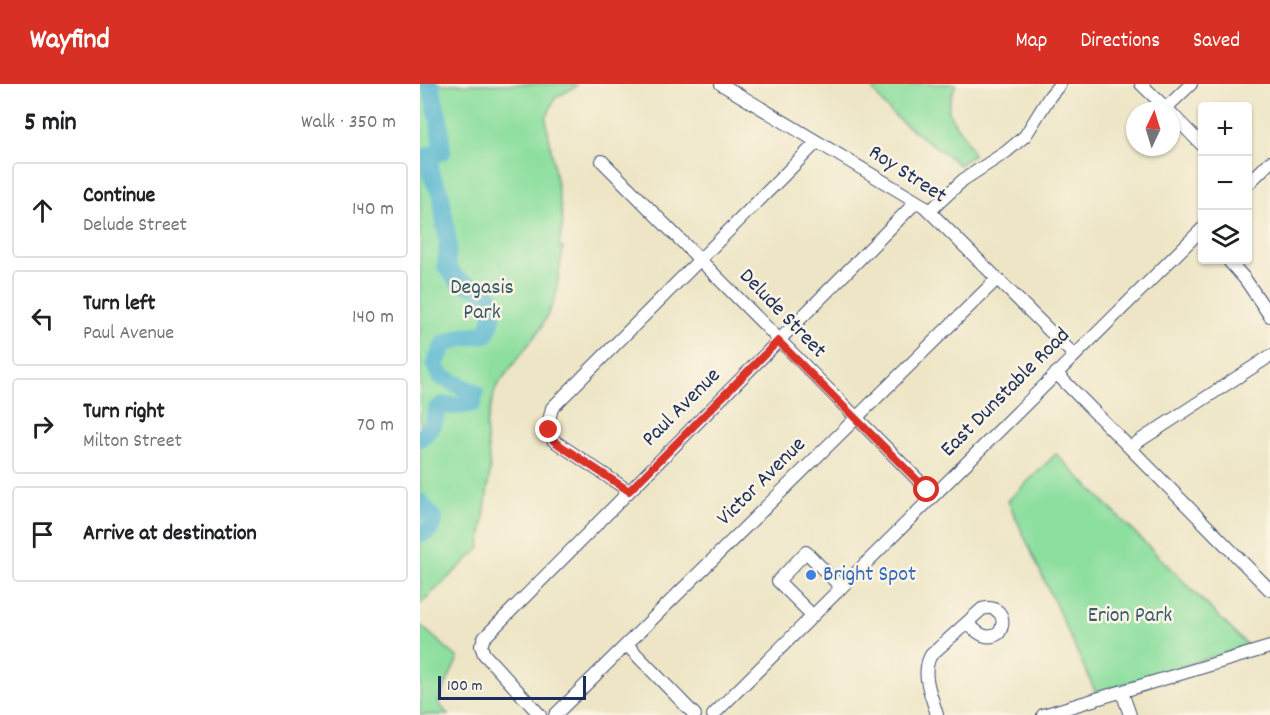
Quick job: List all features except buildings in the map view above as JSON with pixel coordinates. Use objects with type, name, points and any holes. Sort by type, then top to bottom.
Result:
[{"type":"street","name":"Roy Street","points":[[721,84],[930,211],[1074,355]]},
{"type":"street","points":[[930,211],[963,180],[1006,152],[1025,136],[1060,84]]},
{"type":"street","points":[[1141,84],[1159,102]]},
{"type":"street","points":[[1176,102],[1191,84]]},
{"type":"street","points":[[1180,123],[1198,140]]},
{"type":"street","points":[[629,491],[561,446],[551,436],[548,424],[549,413],[555,403],[816,143]]},
{"type":"street","name":"Delude Street","points":[[602,162],[933,495]]},
{"type":"street","points":[[1252,180],[1270,162]]},
{"type":"street","name":"Paul Avenue","points":[[540,715],[482,652],[481,645],[488,634],[916,202]]},
{"type":"street","name":"East Dunstable Road","points":[[713,715],[1074,355],[1198,236]]},
{"type":"street","points":[[1232,264],[1245,279],[1270,316]]},
{"type":"street","name":"Victor Avenue","points":[[555,715],[997,279]]},
{"type":"street","points":[[1130,447],[1270,357]]},
{"type":"street","points":[[1056,373],[1270,590]]},
{"type":"street","points":[[812,615],[778,581],[806,552],[841,587]]},
{"type":"street","points":[[937,715],[926,678],[926,664],[934,651],[967,622]]},
{"type":"street","points":[[627,645],[695,715]]},
{"type":"street","points":[[1043,715],[1270,647]]},
{"type":"street","points":[[1122,692],[1130,715]]},
{"type":"green space","name":"Degasis Park","points":[[420,84],[576,84],[577,86],[555,98],[546,119],[563,222],[559,247],[563,248],[555,299],[541,328],[496,387],[486,426],[490,470],[480,548],[420,604]]},
{"type":"green space","points":[[870,84],[956,84],[949,112],[973,155],[959,165],[898,119],[878,97]]},
{"type":"green space","name":"Erion Park","points":[[1056,454],[1248,646],[1096,693],[1008,501]]},
{"type":"green space","points":[[420,625],[458,658],[438,702],[448,715],[420,715]]},
{"type":"waterway","points":[[420,438],[432,426],[436,410],[443,405],[458,406],[473,403],[475,393],[440,376],[435,365],[444,344],[464,337],[486,334],[492,319],[489,295],[458,281],[446,266],[448,244],[441,195],[431,174],[429,156],[442,151],[439,121],[431,87],[427,84]]},
{"type":"waterway","points":[[420,502],[434,520],[429,530],[420,534]]},
{"type":"place","name":"Bright Spot","points":[[811,575]]},
{"type":"route","points":[[549,430],[553,440],[629,491],[778,341],[927,490]]}]
